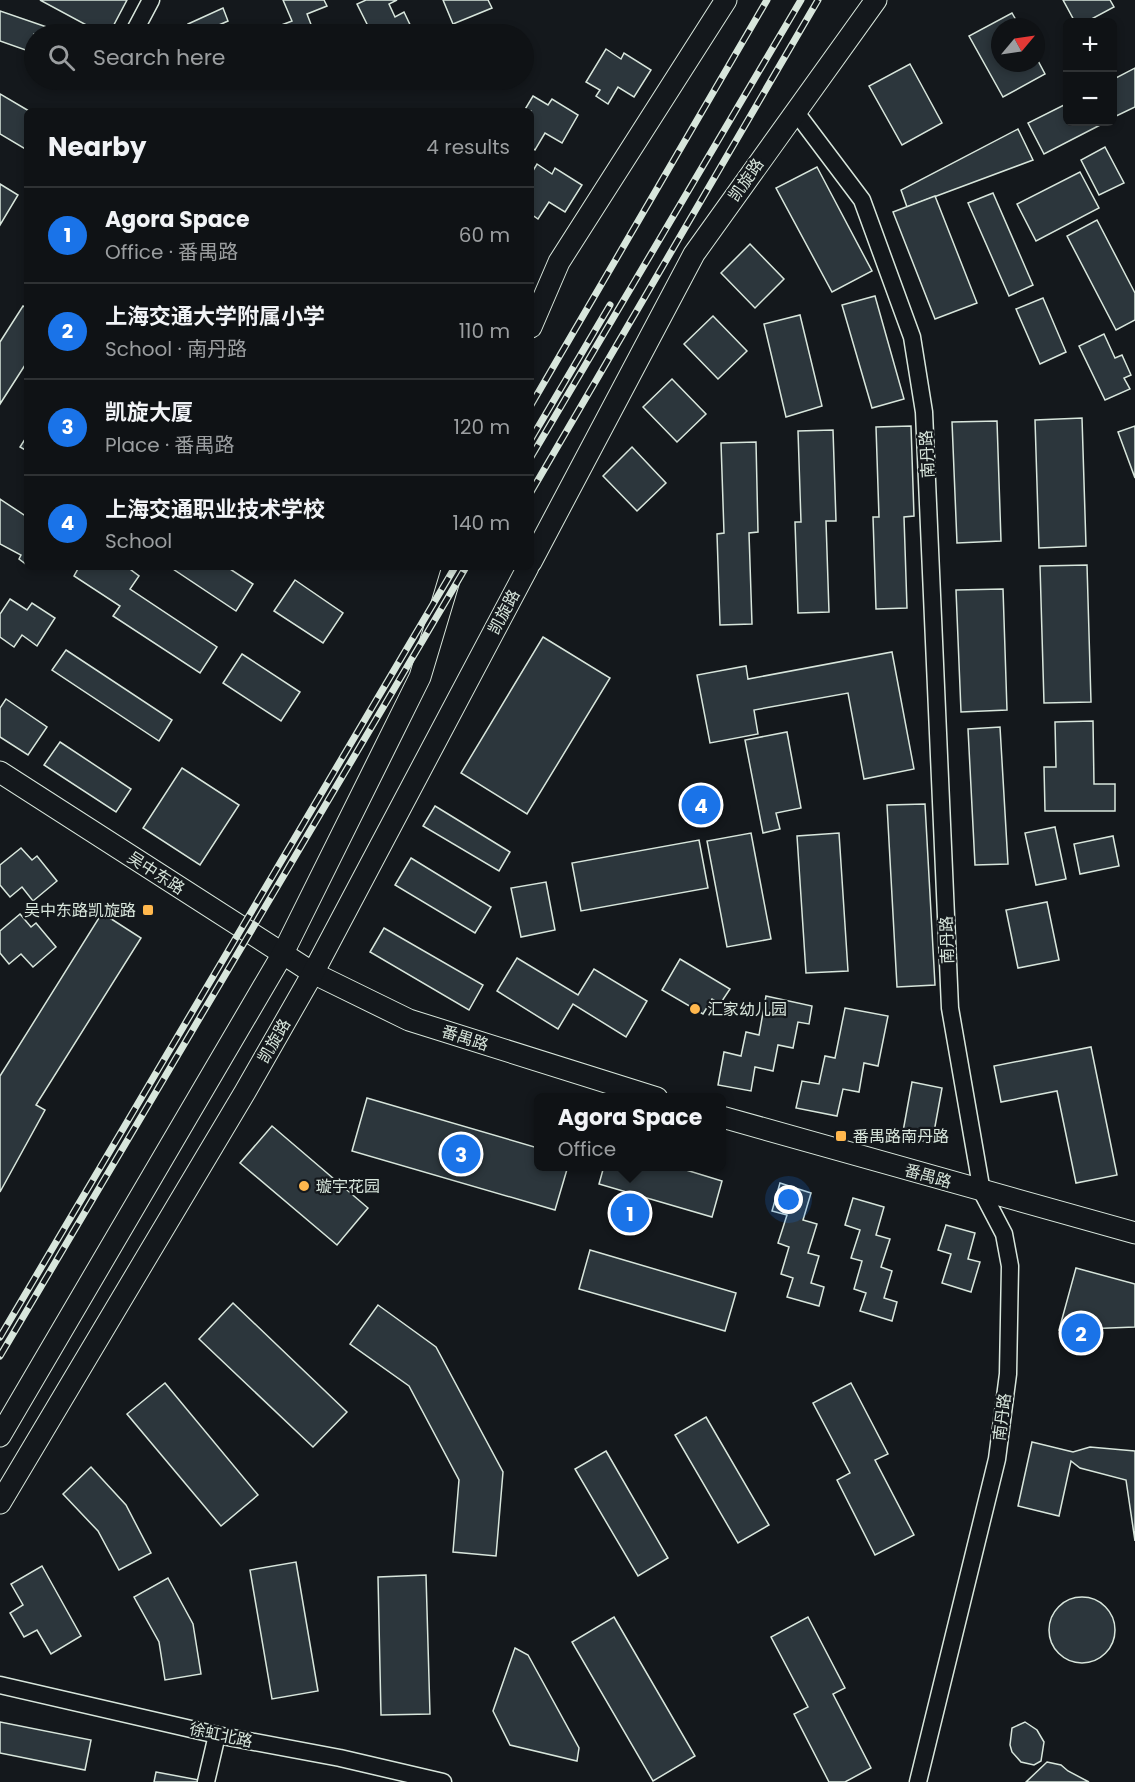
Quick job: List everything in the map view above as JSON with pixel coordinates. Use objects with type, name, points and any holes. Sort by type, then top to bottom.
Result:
[{"type":"street","points":[[138,24],[151,0]]},
{"type":"street","points":[[534,320],[559,262],[726,0]]},
{"type":"street","name":"凯旋路","points":[[534,555],[694,254],[876,0]]},
{"type":"street","name":"南丹路","points":[[795,111],[862,200],[912,337],[926,435],[950,1008],[982,1192],[1004,1234],[1010,1266],[1008,1374],[997,1459],[918,1782]]},
{"type":"street","points":[[0,1436],[282,954],[420,677],[452,570]]},
{"type":"street","name":"凯旋路","points":[[0,1503],[245,1092],[313,973],[526,570]]},
{"type":"street","name":"吴中东路","points":[[0,772],[313,973]]},
{"type":"street","name":"番禺路","points":[[313,973],[409,1020],[641,1093]]},
{"type":"street","name":"番禺路","points":[[726,1118],[982,1192],[1135,1233]]},
{"type":"street","name":"徐虹北路","points":[[0,1685],[217,1735],[340,1758],[443,1782]]},
{"type":"street","points":[[206,1782],[217,1735]]},
{"type":"building","points":[[40,0],[127,0],[114,24],[84,24]]},
{"type":"building","points":[[283,0],[324,0],[327,6],[307,14],[311,24],[284,24],[292,21]]},
{"type":"building","points":[[366,0],[397,0],[389,4],[395,17],[404,12],[410,24],[367,24],[357,4]]},
{"type":"building","points":[[443,0],[488,0],[492,8],[453,24]]},
{"type":"building","points":[[1063,0],[1110,0],[1114,7],[1093,18],[1073,18]]},
{"type":"building","points":[[223,8],[228,21],[221,24],[188,24]]},
{"type":"building","points":[[0,11],[38,24],[24,24],[24,49],[0,41]]},
{"type":"building","points":[[1012,13],[1015,18],[1003,18]]},
{"type":"building","points":[[991,24],[991,72],[1044,72],[1045,74],[1003,97],[969,36]]},
{"type":"building","points":[[606,49],[621,59],[624,53],[651,70],[634,97],[618,87],[608,104],[596,96],[600,90],[586,82]]},
{"type":"building","points":[[910,64],[942,123],[902,145],[869,86]]},
{"type":"building","points":[[1135,68],[1135,107],[1117,116],[1117,77]]},
{"type":"building","points":[[0,94],[24,108],[24,148],[0,134]]},
{"type":"building","points":[[533,96],[548,105],[552,99],[578,115],[562,143],[545,133],[535,150],[534,108],[526,108]]},
{"type":"building","points":[[1063,106],[1063,126],[1098,126],[1044,154],[1028,123]]},
{"type":"building","points":[[1018,129],[1033,160],[907,207],[901,190]]},
{"type":"building","points":[[1105,147],[1124,183],[1099,195],[1081,160]]},
{"type":"building","points":[[537,164],[552,174],[555,168],[582,185],[565,212],[549,202],[538,219],[534,216],[534,169]]},
{"type":"building","points":[[817,167],[872,271],[832,292],[776,188]]},
{"type":"building","points":[[1080,172],[1099,208],[1036,241],[1017,204]]},
{"type":"building","points":[[0,184],[18,195],[0,225]]},
{"type":"building","points":[[993,193],[1033,285],[1009,296],[968,203]]},
{"type":"building","points":[[935,196],[977,303],[935,319],[893,212]]},
{"type":"building","points":[[1097,220],[1135,293],[1135,320],[1116,330],[1067,236]]},
{"type":"building","points":[[750,244],[784,279],[755,308],[721,273]]},
{"type":"building","points":[[875,296],[904,399],[872,408],[842,305]]},
{"type":"building","points":[[1043,298],[1066,352],[1040,364],[1016,309]]},
{"type":"building","points":[[24,306],[24,367],[0,404],[0,342]]},
{"type":"building","points":[[800,315],[822,406],[786,417],[764,324]]},
{"type":"building","points":[[713,316],[747,351],[718,379],[684,344]]},
{"type":"building","points":[[1104,334],[1115,358],[1122,355],[1131,375],[1124,378],[1130,389],[1105,400],[1079,346]]},
{"type":"building","points":[[672,379],[706,414],[677,442],[643,407]]},
{"type":"building","points":[[1082,418],[1086,546],[1039,548],[1035,420]]},
{"type":"building","points":[[997,421],[1001,541],[957,543],[952,422]]},
{"type":"building","points":[[911,426],[914,516],[904,517],[907,608],[876,609],[873,517],[879,517],[876,427]]},
{"type":"building","points":[[1135,426],[1135,478],[1118,432]]},
{"type":"building","points":[[833,430],[836,521],[826,521],[829,612],[798,613],[795,522],[801,522],[798,431]]},
{"type":"building","points":[[756,442],[758,532],[749,533],[752,624],[720,625],[717,534],[724,533],[721,443]]},
{"type":"building","points":[[632,447],[666,483],[637,511],[603,476]]},
{"type":"building","points":[[0,499],[24,515],[24,563],[19,559],[21,555],[0,544]]},
{"type":"building","points":[[1087,565],[1091,702],[1044,703],[1040,566]]},
{"type":"building","points":[[77,570],[131,570],[139,576],[130,589],[217,647],[200,673],[113,616],[120,606],[74,576]]},
{"type":"building","points":[[174,570],[232,570],[253,584],[236,611]]},
{"type":"building","points":[[295,580],[343,613],[323,643],[274,611]]},
{"type":"building","points":[[1003,589],[1007,710],[961,712],[956,590]]},
{"type":"building","points":[[10,599],[27,610],[32,603],[55,618],[37,646],[22,635],[14,647],[0,637],[0,614]]},
{"type":"building","points":[[543,637],[610,678],[527,814],[461,773]]},
{"type":"building","points":[[66,650],[172,720],[159,741],[52,670]]},
{"type":"building","points":[[892,652],[914,769],[864,779],[848,693],[754,710],[758,734],[710,743],[697,675],[746,666],[748,679]]},
{"type":"building","points":[[242,654],[300,692],[281,721],[223,683]]},
{"type":"building","points":[[6,699],[47,727],[28,755],[0,737],[0,708]]},
{"type":"building","points":[[1093,721],[1094,784],[1115,784],[1115,811],[1045,811],[1044,767],[1056,767],[1055,722]]},
{"type":"building","points":[[1000,727],[1008,864],[975,865],[968,729]]},
{"type":"building","points":[[787,732],[801,808],[776,813],[780,829],[763,833],[745,740]]},
{"type":"building","points":[[60,742],[131,789],[116,812],[44,765]]},
{"type":"building","points":[[182,768],[239,805],[200,865],[143,828]]},
{"type":"building","points":[[925,804],[935,985],[897,987],[887,805]]},
{"type":"building","points":[[435,806],[510,852],[499,871],[423,826]]},
{"type":"building","points":[[1055,827],[1066,879],[1036,885],[1025,833]]},
{"type":"building","points":[[751,833],[771,939],[727,947],[707,841]]},
{"type":"building","points":[[839,833],[848,971],[806,973],[797,836]]},
{"type":"building","points":[[1113,836],[1119,866],[1080,874],[1074,844]]},
{"type":"building","points":[[699,840],[708,888],[581,911],[572,863]]},
{"type":"building","points":[[21,848],[32,860],[37,856],[57,881],[33,901],[22,887],[10,897],[0,885],[0,865]]},
{"type":"building","points":[[411,858],[491,907],[475,933],[395,885]]},
{"type":"building","points":[[546,882],[555,930],[521,937],[511,888]]},
{"type":"building","points":[[1047,902],[1059,960],[1018,968],[1006,910]]},
{"type":"building","points":[[102,913],[141,938],[36,1105],[45,1110],[0,1192],[0,1076]]},
{"type":"building","points":[[20,914],[31,927],[36,923],[56,947],[33,967],[21,954],[9,964],[0,953],[0,931]]},
{"type":"building","points":[[384,928],[483,985],[469,1010],[370,952]]},
{"type":"building","points":[[517,958],[578,995],[594,969],[647,1001],[626,1037],[573,1004],[558,1029],[497,991]]},
{"type":"building","points":[[680,959],[730,989],[720,1004],[712,999],[703,1014],[662,990]]},
{"type":"building","points":[[766,996],[812,1006],[809,1024],[798,1022],[793,1048],[778,1045],[773,1071],[755,1067],[751,1091],[718,1085],[724,1052],[741,1056],[746,1032],[759,1035]]},
{"type":"building","points":[[845,1008],[888,1016],[878,1066],[864,1063],[859,1092],[843,1089],[837,1116],[796,1108],[802,1081],[819,1084],[825,1056],[835,1058]]},
{"type":"building","points":[[1091,1047],[1117,1175],[1076,1183],[1057,1091],[1001,1102],[994,1066]]},
{"type":"building","points":[[912,1082],[942,1088],[932,1143],[902,1137]]},
{"type":"building","points":[[367,1098],[534,1147],[534,1171],[567,1171],[555,1210],[352,1151]]},
{"type":"building","name":"璇宇花园","points":[[272,1126],[368,1208],[337,1245],[240,1163]]},
{"type":"building","points":[[603,1171],[689,1171],[722,1181],[712,1217],[599,1184]]},
{"type":"building","points":[[780,1183],[811,1193],[803,1220],[817,1224],[808,1253],[819,1256],[811,1283],[824,1287],[819,1306],[787,1297],[793,1278],[781,1274],[789,1247],[778,1243],[787,1215],[772,1211]]},
{"type":"building","points":[[853,1198],[884,1207],[876,1235],[890,1239],[881,1267],[892,1271],[884,1298],[897,1302],[892,1321],[860,1311],[866,1293],[854,1289],[862,1261],[851,1258],[860,1230],[845,1225]]},
{"type":"building","points":[[946,1225],[975,1233],[968,1259],[980,1262],[971,1292],[942,1283],[951,1254],[938,1250]]},
{"type":"building","points":[[590,1250],[736,1293],[725,1331],[579,1289]]},
{"type":"building","points":[[1076,1268],[1135,1284],[1135,1327],[1059,1330]]},
{"type":"building","points":[[233,1303],[347,1412],[313,1447],[199,1339]]},
{"type":"building","points":[[378,1305],[436,1347],[503,1472],[496,1556],[453,1552],[459,1480],[409,1386],[350,1344]]},
{"type":"building","points":[[165,1383],[258,1495],[221,1526],[127,1414]]},
{"type":"building","points":[[851,1383],[888,1454],[875,1460],[914,1535],[875,1555],[837,1480],[850,1473],[813,1403]]},
{"type":"building","points":[[706,1417],[769,1525],[738,1543],[675,1435]]},
{"type":"building","points":[[1032,1442],[1073,1452],[1090,1447],[1135,1451],[1135,1541],[1126,1480],[1080,1468],[1071,1461],[1059,1516],[1018,1506]]},
{"type":"building","points":[[606,1451],[668,1558],[638,1576],[575,1469]]},
{"type":"building","points":[[91,1467],[126,1505],[151,1553],[119,1570],[98,1531],[63,1494]]},
{"type":"building","points":[[296,1562],[318,1691],[272,1699],[250,1570]]},
{"type":"building","points":[[42,1566],[81,1636],[51,1654],[37,1630],[24,1637],[10,1613],[23,1605],[11,1584]]},
{"type":"building","points":[[426,1575],[430,1714],[381,1715],[378,1577]]},
{"type":"building","points":[[168,1578],[193,1624],[201,1674],[165,1680],[159,1642],[134,1597]]},
{"type":"building","points":[[1075,1597],[1089,1597],[1101,1602],[1110,1611],[1115,1630],[1113,1643],[1106,1654],[1089,1663],[1075,1663],[1063,1658],[1054,1649],[1049,1637],[1049,1623],[1054,1611],[1063,1602]]},
{"type":"building","points":[[614,1617],[695,1756],[653,1781],[572,1642]]},
{"type":"building","points":[[808,1617],[845,1688],[833,1694],[871,1768],[845,1782],[829,1782],[794,1714],[808,1707],[771,1637]]},
{"type":"building","points":[[515,1648],[528,1655],[579,1748],[577,1761],[510,1745],[493,1711]]},
{"type":"building","points":[[0,1722],[91,1740],[85,1770],[0,1753]]},
{"type":"building","points":[[1025,1722],[1037,1730],[1044,1742],[1041,1761],[1034,1765],[1021,1762],[1012,1752],[1010,1745],[1012,1728]]},
{"type":"building","points":[[1047,1762],[1061,1765],[1089,1782],[1026,1782]]},
{"type":"building","points":[[156,1772],[199,1780],[198,1782],[154,1782]]},
{"type":"railway","points":[[534,400],[767,0]]},
{"type":"railway","points":[[534,452],[801,0]]},
{"type":"railway","points":[[534,487],[818,0]]},
{"type":"railway","points":[[534,434],[610,305]]},
{"type":"railway","points":[[0,1337],[453,570]]},
{"type":"railway","points":[[0,1356],[464,570]]},
{"type":"place","name":"上海交通职业技术学校","points":[[701,805]]},
{"type":"place","name":"吴中东路凯旋路","points":[[148,910]]},
{"type":"place","name":"汇家幼儿园","points":[[695,1009]]},
{"type":"place","name":"番禺路南丹路","points":[[841,1136]]},
{"type":"place","name":"凯旋大厦","points":[[461,1154]]},
{"type":"place","name":"璇宇花园","points":[[304,1186]]},
{"type":"place","name":"Agora Space","points":[[630,1213]]},
{"type":"place","name":"上海交通大学附属小学","points":[[1081,1333]]}]
